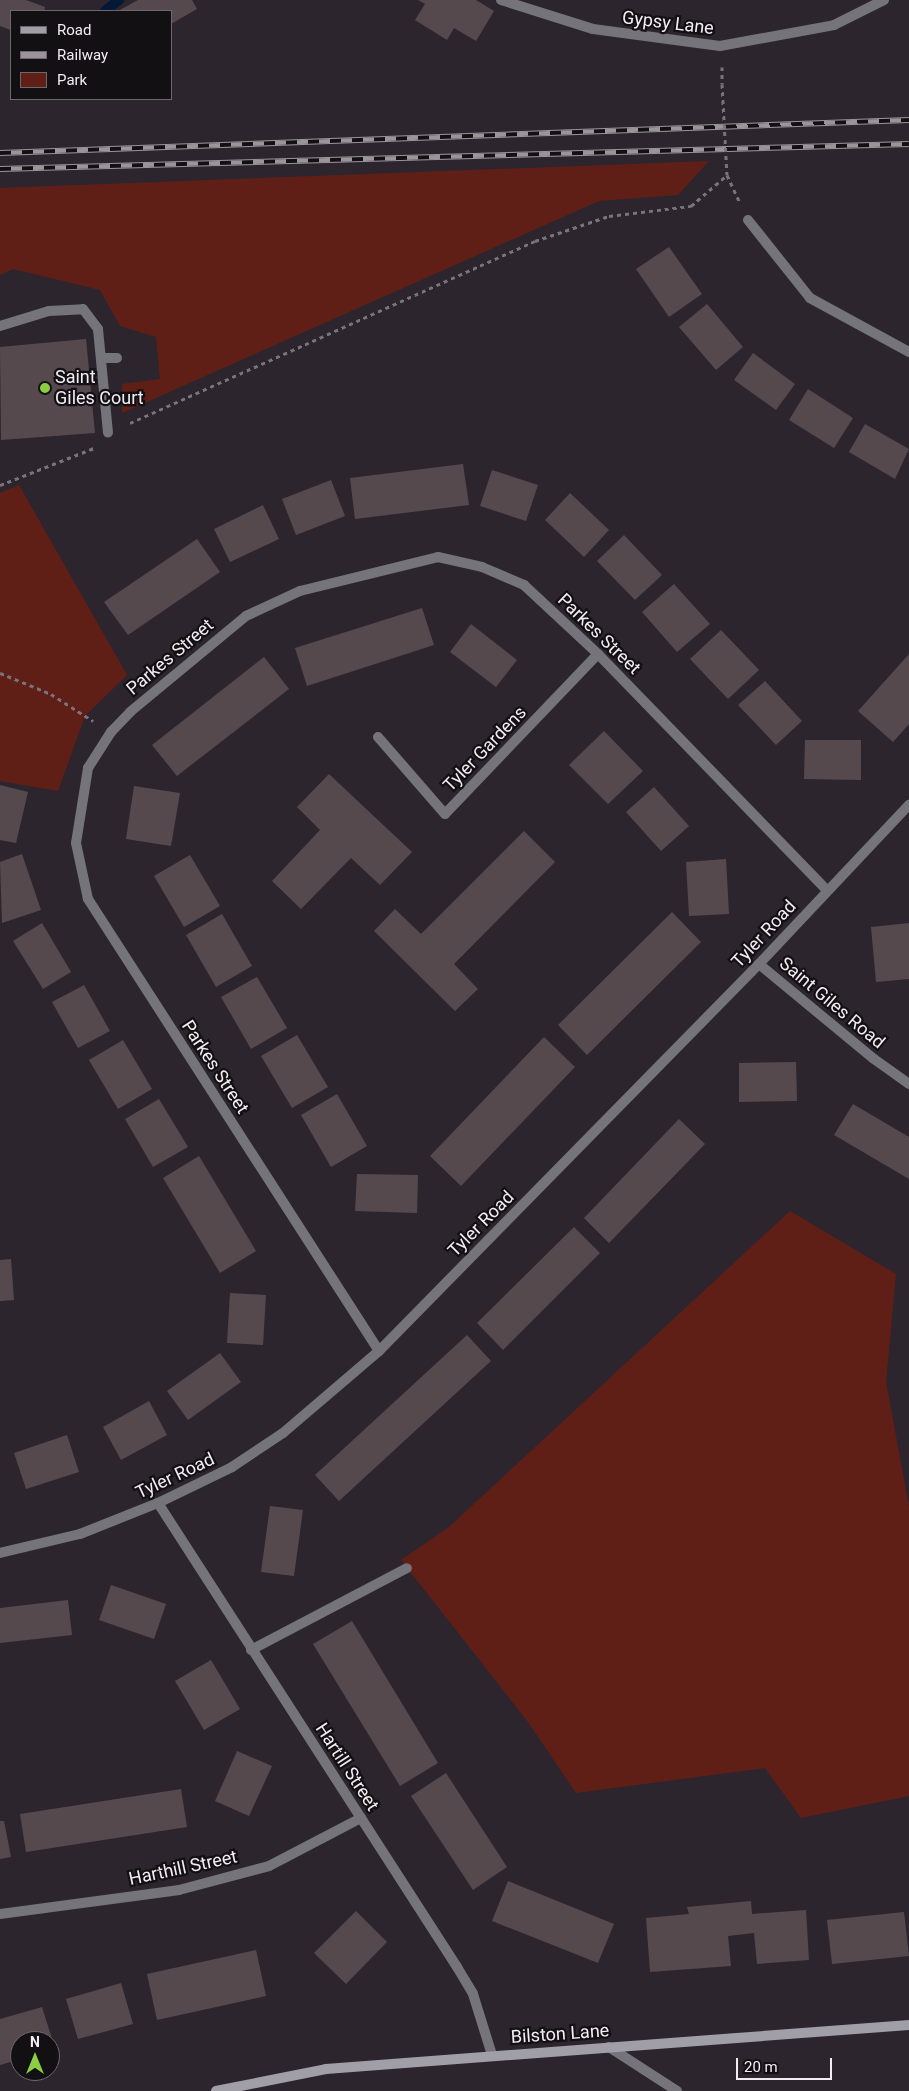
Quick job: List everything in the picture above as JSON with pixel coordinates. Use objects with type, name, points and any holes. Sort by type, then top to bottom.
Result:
[{"type":"main road","name":"Bilston Lane","points":[[216,2091],[326,2069],[909,2025]]},
{"type":"street","name":"Gypsy Lane","points":[[502,0],[593,29],[720,46],[834,24],[884,0]]},
{"type":"street","points":[[748,220],[810,298],[909,352]]},
{"type":"street","points":[[0,326],[49,311],[83,309],[98,329],[108,432]]},
{"type":"street","points":[[101,358],[117,358]]},
{"type":"street","name":"Parkes Street","points":[[379,1351],[88,899],[76,843],[88,768],[111,732],[130,712],[246,616],[300,591],[438,557],[482,567],[524,585],[598,654],[827,890]]},
{"type":"street","name":"Tyler Gardens","points":[[378,737],[445,814],[598,654]]},
{"type":"street","name":"Tyler Road","points":[[0,1553],[80,1534],[158,1503],[232,1467],[283,1433],[379,1351],[759,964],[909,805]]},
{"type":"street","name":"Saint Giles Road","points":[[759,964],[874,1059],[909,1084]]},
{"type":"street","name":"Hartill Street","points":[[158,1503],[473,1994],[492,2055]]},
{"type":"street","points":[[251,1650],[407,1568]]},
{"type":"street","name":"Harthill Street","points":[[0,1914],[179,1890],[269,1866],[361,1818]]},
{"type":"street","points":[[609,2047],[677,2091]]},
{"type":"path","points":[[721,58],[727,175],[748,220]]},
{"type":"path","points":[[0,485],[108,442],[108,432],[535,241],[609,216],[691,206],[727,175]]},
{"type":"path","points":[[0,673],[51,694],[111,732]]},
{"type":"green space","points":[[709,161],[678,195],[599,201],[122,413],[122,384],[160,379],[156,337],[120,326],[100,290],[13,269],[0,275],[0,188]]},
{"type":"green space","points":[[19,485],[127,675],[85,716],[58,791],[0,781],[0,493]]},
{"type":"green space","points":[[790,1211],[896,1274],[886,1382],[909,1506],[909,1796],[801,1818],[765,1768],[576,1793],[528,1722],[401,1560],[449,1527]]},
{"type":"building","points":[[0,0],[26,0],[45,7],[44,10],[10,10],[10,30],[0,26]]},
{"type":"building","points":[[138,0],[192,0],[197,9],[172,23],[172,10],[120,10]]},
{"type":"building","points":[[418,0],[476,0],[494,11],[476,41],[454,28],[447,40],[415,20],[425,4]]},
{"type":"building","points":[[669,247],[702,294],[669,317],[636,269]]},
{"type":"building","points":[[707,304],[743,347],[716,370],[679,327]]},
{"type":"building","name":"Saint Giles Court","points":[[86,339],[95,433],[1,440],[0,347]]},
{"type":"building","points":[[753,353],[795,384],[776,410],[734,380]]},
{"type":"building","points":[[808,389],[853,418],[834,448],[789,420]]},
{"type":"building","points":[[865,424],[909,449],[895,479],[849,452]]},
{"type":"building","points":[[463,464],[469,505],[355,519],[350,478]]},
{"type":"building","points":[[492,470],[538,485],[526,521],[480,506]]},
{"type":"building","points":[[331,480],[345,516],[296,535],[282,499]]},
{"type":"building","points":[[570,493],[609,530],[584,557],[545,520]]},
{"type":"building","points":[[263,505],[279,539],[230,562],[214,529]]},
{"type":"building","points":[[624,535],[662,575],[635,600],[597,561]]},
{"type":"building","points":[[197,539],[220,572],[128,635],[104,602]]},
{"type":"building","points":[[674,584],[710,624],[677,652],[642,612]]},
{"type":"building","points":[[422,608],[434,645],[307,686],[295,648]]},
{"type":"building","points":[[471,624],[517,660],[496,687],[450,652]]},
{"type":"building","points":[[721,630],[759,670],[728,699],[690,659]]},
{"type":"building","points":[[909,654],[909,724],[893,742],[858,711]]},
{"type":"building","points":[[264,657],[289,689],[177,776],[152,745]]},
{"type":"building","points":[[765,681],[802,721],[776,745],[738,705]]},
{"type":"building","points":[[604,731],[643,771],[608,804],[569,765]]},
{"type":"building","points":[[805,740],[861,740],[861,780],[804,779]]},
{"type":"building","points":[[329,774],[412,852],[380,885],[351,858],[301,909],[272,881],[320,830],[297,807]]},
{"type":"building","points":[[0,785],[28,792],[16,843],[0,840]]},
{"type":"building","points":[[134,786],[180,793],[171,846],[126,839]]},
{"type":"building","points":[[654,787],[689,826],[661,851],[626,812]]},
{"type":"building","points":[[524,831],[555,862],[454,964],[478,989],[455,1011],[374,931],[395,909],[421,934]]},
{"type":"building","points":[[22,854],[41,910],[2,923],[0,862]]},
{"type":"building","points":[[190,855],[220,906],[184,927],[154,876]]},
{"type":"building","points":[[726,859],[729,914],[689,916],[686,862]]},
{"type":"building","points":[[672,912],[701,942],[587,1055],[558,1025]]},
{"type":"building","points":[[222,914],[252,966],[216,987],[186,935]]},
{"type":"building","points":[[42,923],[71,972],[43,989],[13,941]]},
{"type":"building","points":[[909,923],[909,979],[876,982],[871,927]]},
{"type":"building","points":[[257,977],[287,1028],[251,1049],[221,997]]},
{"type":"building","points":[[84,985],[110,1031],[78,1048],[52,1002]]},
{"type":"building","points":[[297,1035],[328,1087],[292,1108],[261,1056]]},
{"type":"building","points":[[544,1037],[575,1067],[461,1186],[430,1156]]},
{"type":"building","points":[[123,1040],[152,1089],[118,1109],[89,1060]]},
{"type":"building","points":[[796,1062],[797,1101],[739,1102],[739,1063]]},
{"type":"building","points":[[337,1094],[367,1146],[331,1167],[301,1115]]},
{"type":"building","points":[[159,1099],[188,1147],[153,1167],[125,1119]]},
{"type":"building","points":[[853,1104],[909,1137],[909,1179],[834,1135]]},
{"type":"building","points":[[679,1119],[705,1144],[609,1243],[584,1218]]},
{"type":"building","points":[[199,1156],[256,1251],[220,1273],[163,1178]]},
{"type":"building","points":[[357,1174],[418,1175],[417,1213],[355,1211]]},
{"type":"building","points":[[574,1227],[600,1253],[503,1350],[477,1323]]},
{"type":"building","points":[[11,1259],[14,1300],[0,1301],[0,1260]]},
{"type":"building","points":[[230,1293],[266,1295],[263,1345],[227,1343]]},
{"type":"building","points":[[467,1335],[491,1361],[339,1501],[315,1475]]},
{"type":"building","points":[[220,1353],[241,1382],[188,1420],[167,1391]]},
{"type":"building","points":[[149,1401],[167,1435],[121,1460],[103,1427]]},
{"type":"building","points":[[67,1435],[79,1472],[26,1489],[14,1453]]},
{"type":"building","points":[[270,1506],[303,1510],[294,1576],[261,1572]]},
{"type":"building","points":[[111,1585],[166,1604],[154,1639],[99,1620]]},
{"type":"building","points":[[68,1600],[72,1635],[0,1643],[0,1608]]},
{"type":"building","points":[[352,1621],[438,1763],[400,1786],[313,1644]]},
{"type":"building","points":[[211,1660],[240,1709],[204,1730],[175,1681]]},
{"type":"building","points":[[237,1751],[272,1766],[249,1816],[215,1801]]},
{"type":"building","points":[[446,1773],[507,1867],[473,1890],[411,1796]]},
{"type":"building","points":[[181,1789],[187,1827],[26,1852],[20,1814]]},
{"type":"building","points":[[0,1821],[4,1821],[11,1857],[0,1859]]},
{"type":"building","points":[[508,1881],[614,1924],[598,1963],[492,1921]]},
{"type":"building","points":[[751,1901],[752,1914],[806,1910],[809,1960],[757,1964],[754,1933],[728,1936],[731,1966],[650,1972],[646,1918],[689,1914],[687,1907]]},
{"type":"building","points":[[356,1911],[387,1942],[346,1984],[314,1953]]},
{"type":"building","points":[[904,1912],[909,1956],[832,1964],[827,1920]]},
{"type":"building","points":[[256,1950],[266,1996],[157,2020],[147,1974]]},
{"type":"building","points":[[121,1983],[133,2024],[78,2039],[66,1999]]},
{"type":"building","points":[[42,2007],[50,2031],[10,2031],[10,2062],[0,2065],[0,2019]]},
{"type":"waterway","points":[[106,10],[119,0]]},
{"type":"railway","points":[[0,153],[909,120]]},
{"type":"railway","points":[[0,169],[909,144]]},
{"type":"place","name":"Saint Giles Court","points":[[45,388]]}]
